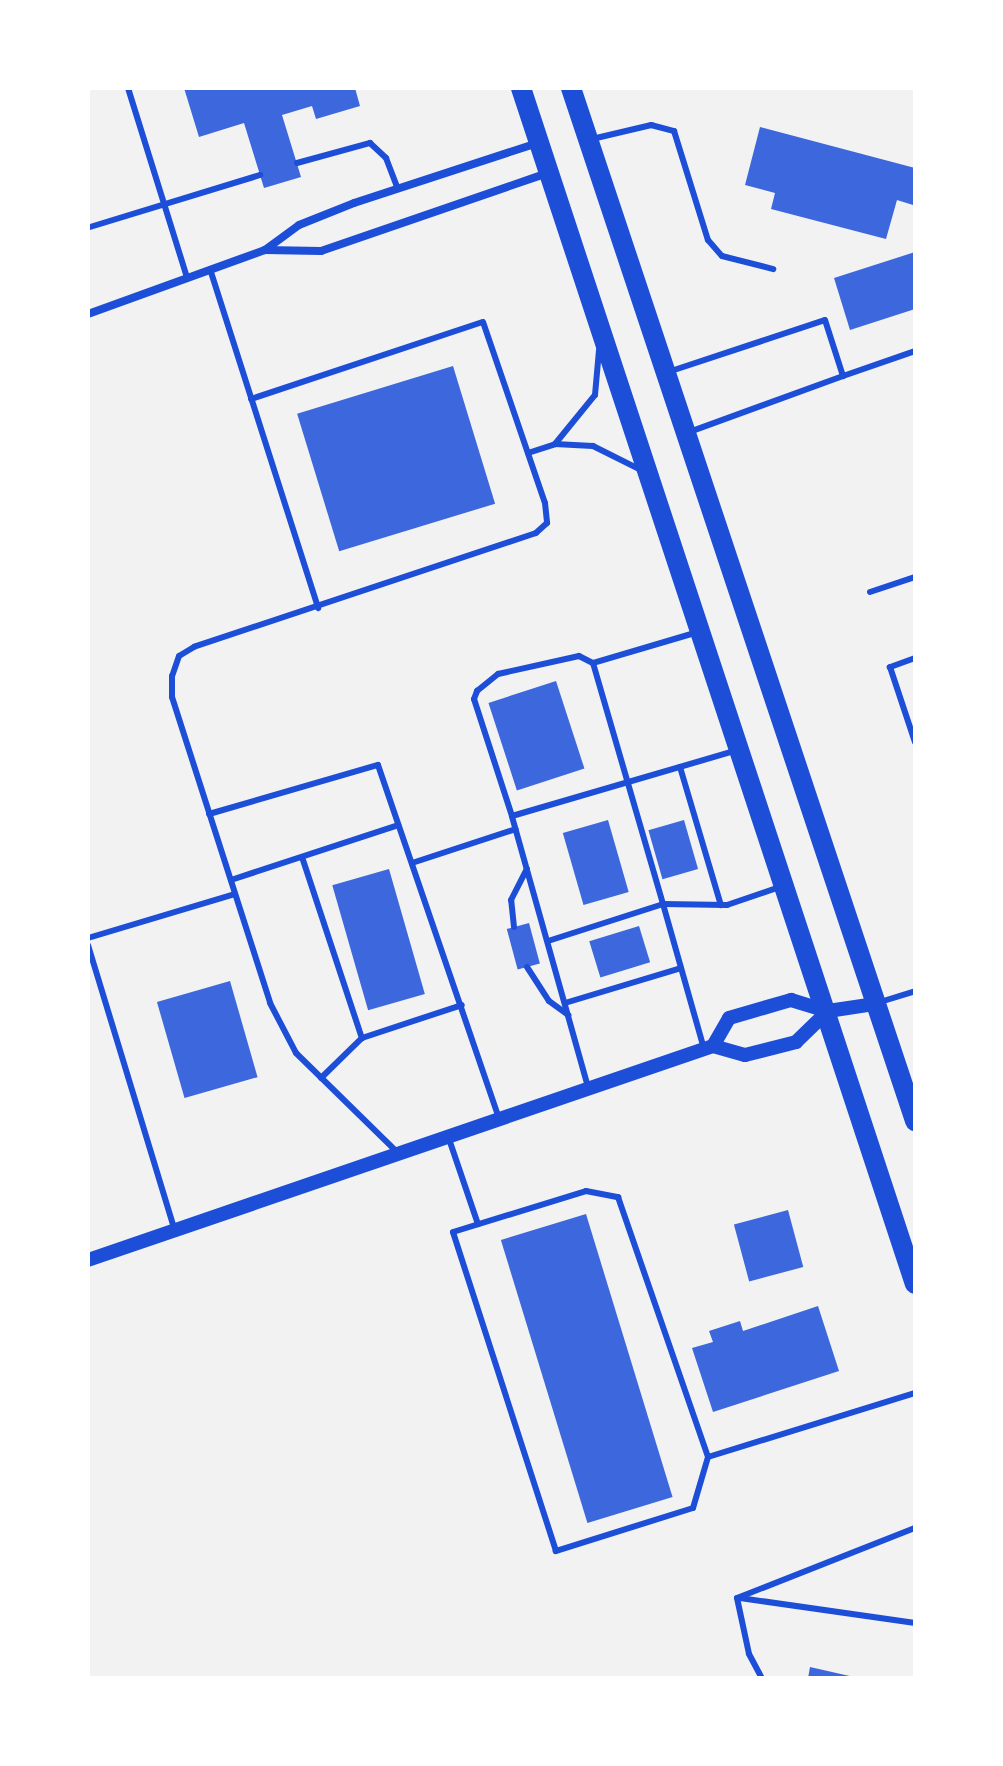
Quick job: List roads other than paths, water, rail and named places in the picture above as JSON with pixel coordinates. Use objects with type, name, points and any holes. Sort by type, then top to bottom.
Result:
[{"type":"main road","points":[[521,88],[828,1011],[915,1284]]},
{"type":"main road","points":[[571,88],[915,1121]]},
{"type":"street","points":[[88,314],[265,250],[299,225],[539,142]]},
{"type":"street","points":[[265,250],[321,251],[549,173]]},
{"type":"street","points":[[709,1048],[729,1018],[791,1000],[828,1011],[875,1004]]},
{"type":"street","points":[[88,1260],[401,1156],[709,1048],[745,1055],[796,1042],[828,1011]]},
{"type":"lane","points":[[128,88],[187,277]]},
{"type":"lane","points":[[588,140],[651,125],[674,131],[708,240],[722,256],[773,269]]},
{"type":"lane","points":[[297,163],[370,143],[386,158],[398,189]]},
{"type":"lane","points":[[89,225],[260,175]]},
{"type":"lane","points":[[210,269],[318,608]]},
{"type":"lane","points":[[555,444],[595,395],[597,320]]},
{"type":"lane","points":[[665,373],[825,320],[843,376]]},
{"type":"lane","points":[[251,399],[483,322],[545,503],[547,523],[536,533],[194,647],[179,656],[172,697],[270,1003],[296,1053],[401,1156]]},
{"type":"lane","points":[[685,433],[915,351]]},
{"type":"lane","points":[[528,453],[555,444],[593,446],[649,476]]},
{"type":"lane","points":[[870,592],[915,577]]},
{"type":"lane","points":[[589,1090],[516,829],[474,699],[477,691],[498,674],[579,656],[593,663],[701,631]]},
{"type":"lane","points":[[915,658],[890,667],[915,742]]},
{"type":"lane","points":[[593,663],[681,968],[709,1048]]},
{"type":"lane","points":[[512,816],[740,749]]},
{"type":"lane","points":[[209,814],[378,765],[499,1121]]},
{"type":"lane","points":[[680,767],[721,905]]},
{"type":"lane","points":[[231,880],[398,825]]},
{"type":"lane","points":[[412,863],[516,829]]},
{"type":"lane","points":[[302,857],[362,1038]]},
{"type":"lane","points":[[514,927],[511,900],[527,869]]},
{"type":"lane","points":[[548,941],[663,904],[721,905],[784,886]]},
{"type":"lane","points":[[88,938],[235,894]]},
{"type":"lane","points":[[88,945],[175,1232]]},
{"type":"lane","points":[[527,967],[549,1001],[568,1015]]},
{"type":"lane","points":[[565,1003],[681,968]]},
{"type":"lane","points":[[875,1004],[915,991]]},
{"type":"lane","points":[[321,1078],[362,1038],[462,1005]]},
{"type":"lane","points":[[449,1139],[478,1224]]},
{"type":"lane","points":[[586,1191],[618,1197],[708,1457],[693,1508],[556,1551],[453,1232],[586,1191]]},
{"type":"lane","points":[[708,1457],[915,1393]]},
{"type":"lane","points":[[737,1598],[915,1528]]},
{"type":"lane","points":[[737,1598],[915,1623]]},
{"type":"lane","points":[[737,1598],[749,1654],[762,1678]]}]
